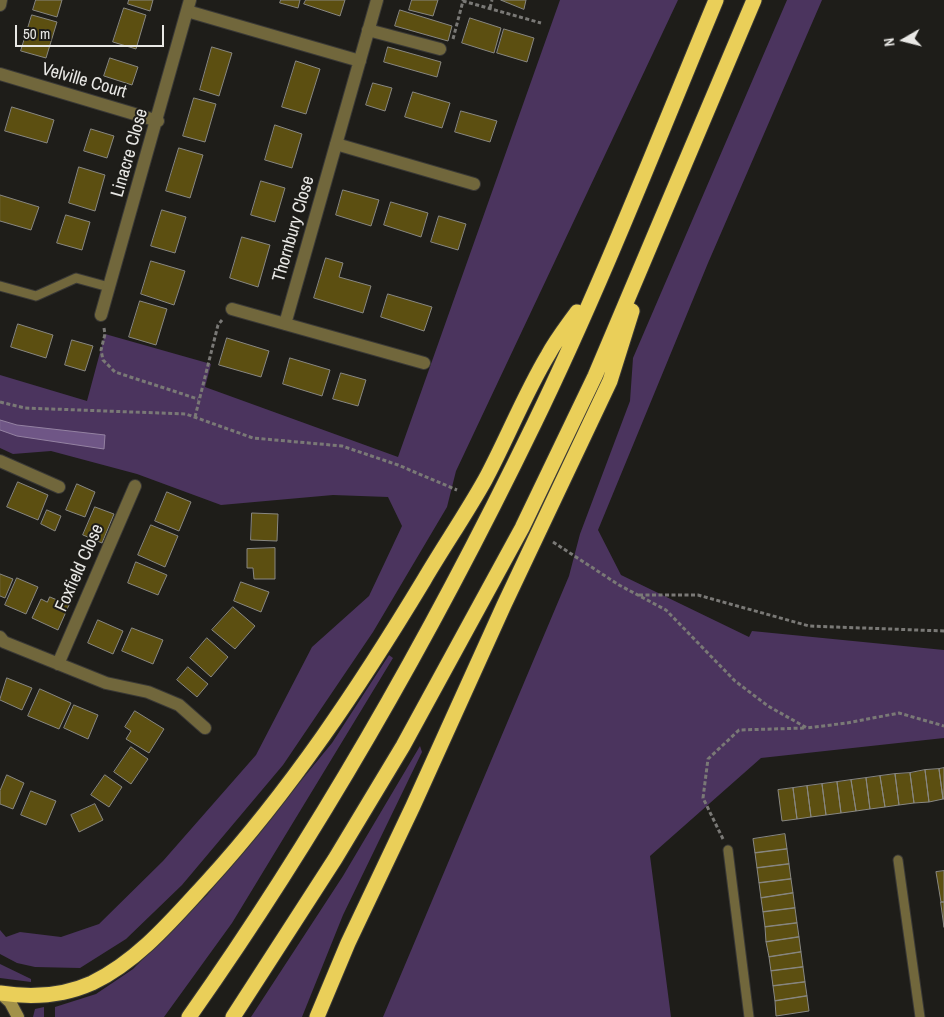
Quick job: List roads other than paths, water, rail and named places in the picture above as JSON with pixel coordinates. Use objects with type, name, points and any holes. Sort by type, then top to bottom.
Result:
[{"type":"highway","points":[[189,1017],[353,765],[459,573],[535,422],[600,278],[716,0]]},
{"type":"highway","points":[[233,1017],[335,859],[403,746],[455,654],[522,528],[582,403],[657,234],[754,0]]},
{"type":"highway","points":[[317,1017],[348,942],[414,806],[504,605],[610,381],[657,234]]},
{"type":"highway","points":[[0,993],[25,996],[49,995],[84,986],[105,976],[120,967],[151,940],[228,859],[327,733],[395,628],[484,481],[548,355],[600,278]]},
{"type":"street","points":[[0,5],[1,0]]},
{"type":"street","name":"Thornbury Close","points":[[285,324],[377,0]]},
{"type":"street","points":[[189,6],[360,61]]},
{"type":"street","name":"Linacre Close","points":[[101,315],[158,121],[189,6]]},
{"type":"street","points":[[368,30],[440,49]]},
{"type":"street","name":"Velville Court","points":[[0,74],[158,121]]},
{"type":"street","points":[[336,144],[474,184]]},
{"type":"street","points":[[232,309],[424,364]]},
{"type":"street","points":[[0,461],[59,487]]},
{"type":"street","name":"Foxfield Close","points":[[58,664],[135,486]]},
{"type":"street","points":[[0,637],[4,642],[106,683],[148,692],[179,705],[205,728]]},
{"type":"street","points":[[0,993],[10,1002],[18,1017]]},
{"type":"lane","points":[[0,286],[36,296],[76,278],[109,287]]},
{"type":"lane","points":[[728,850],[749,1017]]},
{"type":"lane","points":[[898,860],[920,1017]]}]
